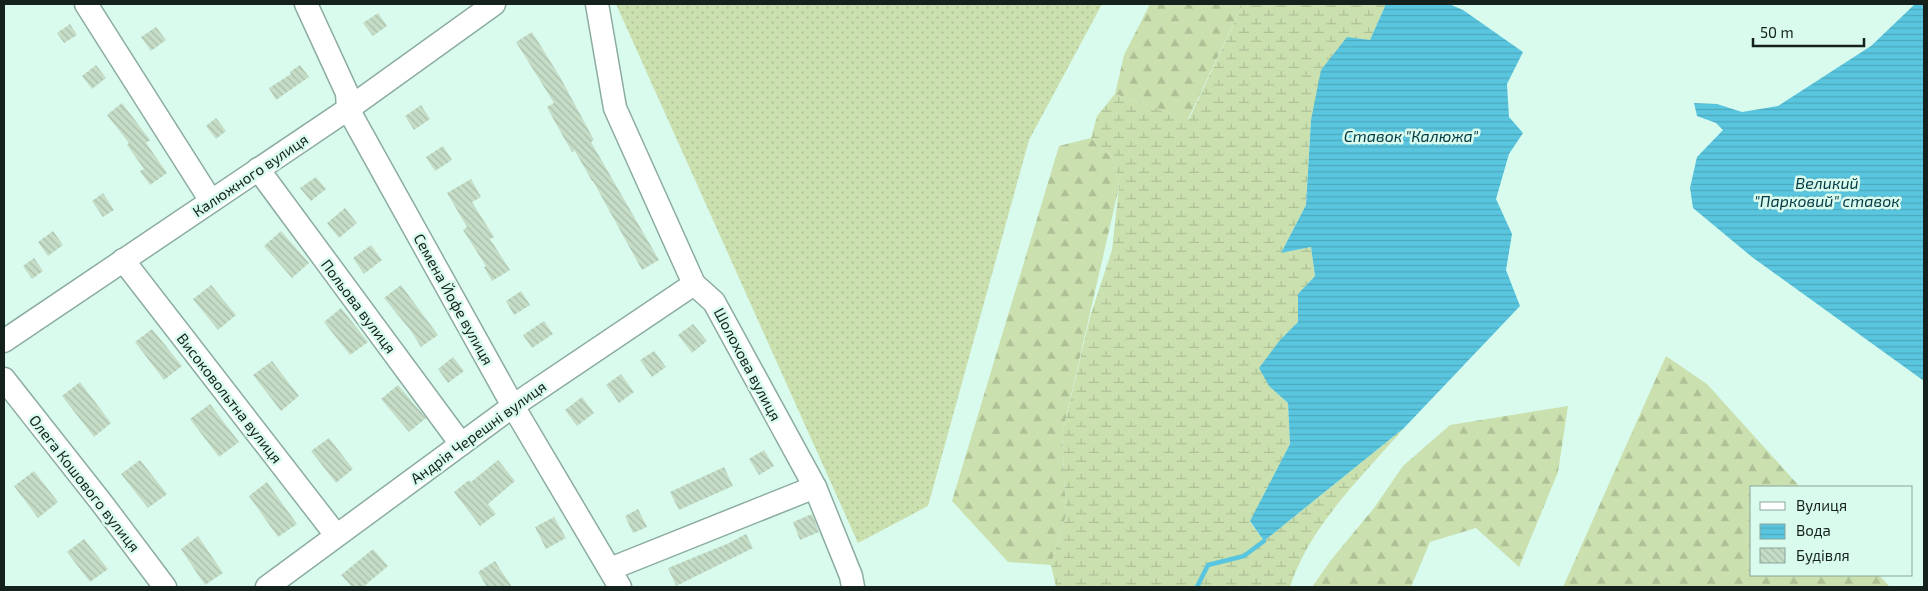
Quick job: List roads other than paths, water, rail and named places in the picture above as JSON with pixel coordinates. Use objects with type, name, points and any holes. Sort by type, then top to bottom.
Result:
[{"type":"street","points":[[86,4],[212,201]]},
{"type":"street","name":"Семена Йофе вулиця","points":[[306,4],[347,93],[348,109],[513,406],[615,578]]},
{"type":"street","name":"Калюжного вулиця","points":[[4,341],[348,109],[494,4]]},
{"type":"street","name":"Шолохова вулиця","points":[[596,4],[615,108],[694,284],[714,302],[815,487],[851,576],[852,587]]},
{"type":"street","name":"Польова вулиця","points":[[258,169],[461,444]]},
{"type":"street","name":"Високовольтна вулиця","points":[[123,260],[336,535]]},
{"type":"street","name":"Андрія Черешні вулиця","points":[[267,587],[513,406],[694,284]]},
{"type":"street","name":"Олега Кошового вулиця","points":[[4,379],[165,587]]},
{"type":"street","points":[[615,578],[815,487]]},
{"type":"water","name":"Ставок \"Калюжа\"","points":[[1386,4],[1449,4],[1463,10],[1523,52],[1507,84],[1509,117],[1523,133],[1509,154],[1496,199],[1512,234],[1506,270],[1520,306],[1404,428],[1264,541],[1250,521],[1290,444],[1288,403],[1269,386],[1259,368],[1280,340],[1298,322],[1298,294],[1315,276],[1311,247],[1281,253],[1306,205],[1311,120],[1321,70],[1347,37],[1370,40]]},
{"type":"water","name":"Великий \"Парковий\" ставок","points":[[1915,4],[1924,4],[1924,381],[1752,257],[1693,208],[1690,188],[1697,157],[1723,130],[1716,123],[1697,116],[1694,103],[1717,104],[1742,112],[1778,106],[1871,46]]},
{"type":"waterway","points":[[1197,587],[1208,565],[1244,556],[1264,541]]}]
